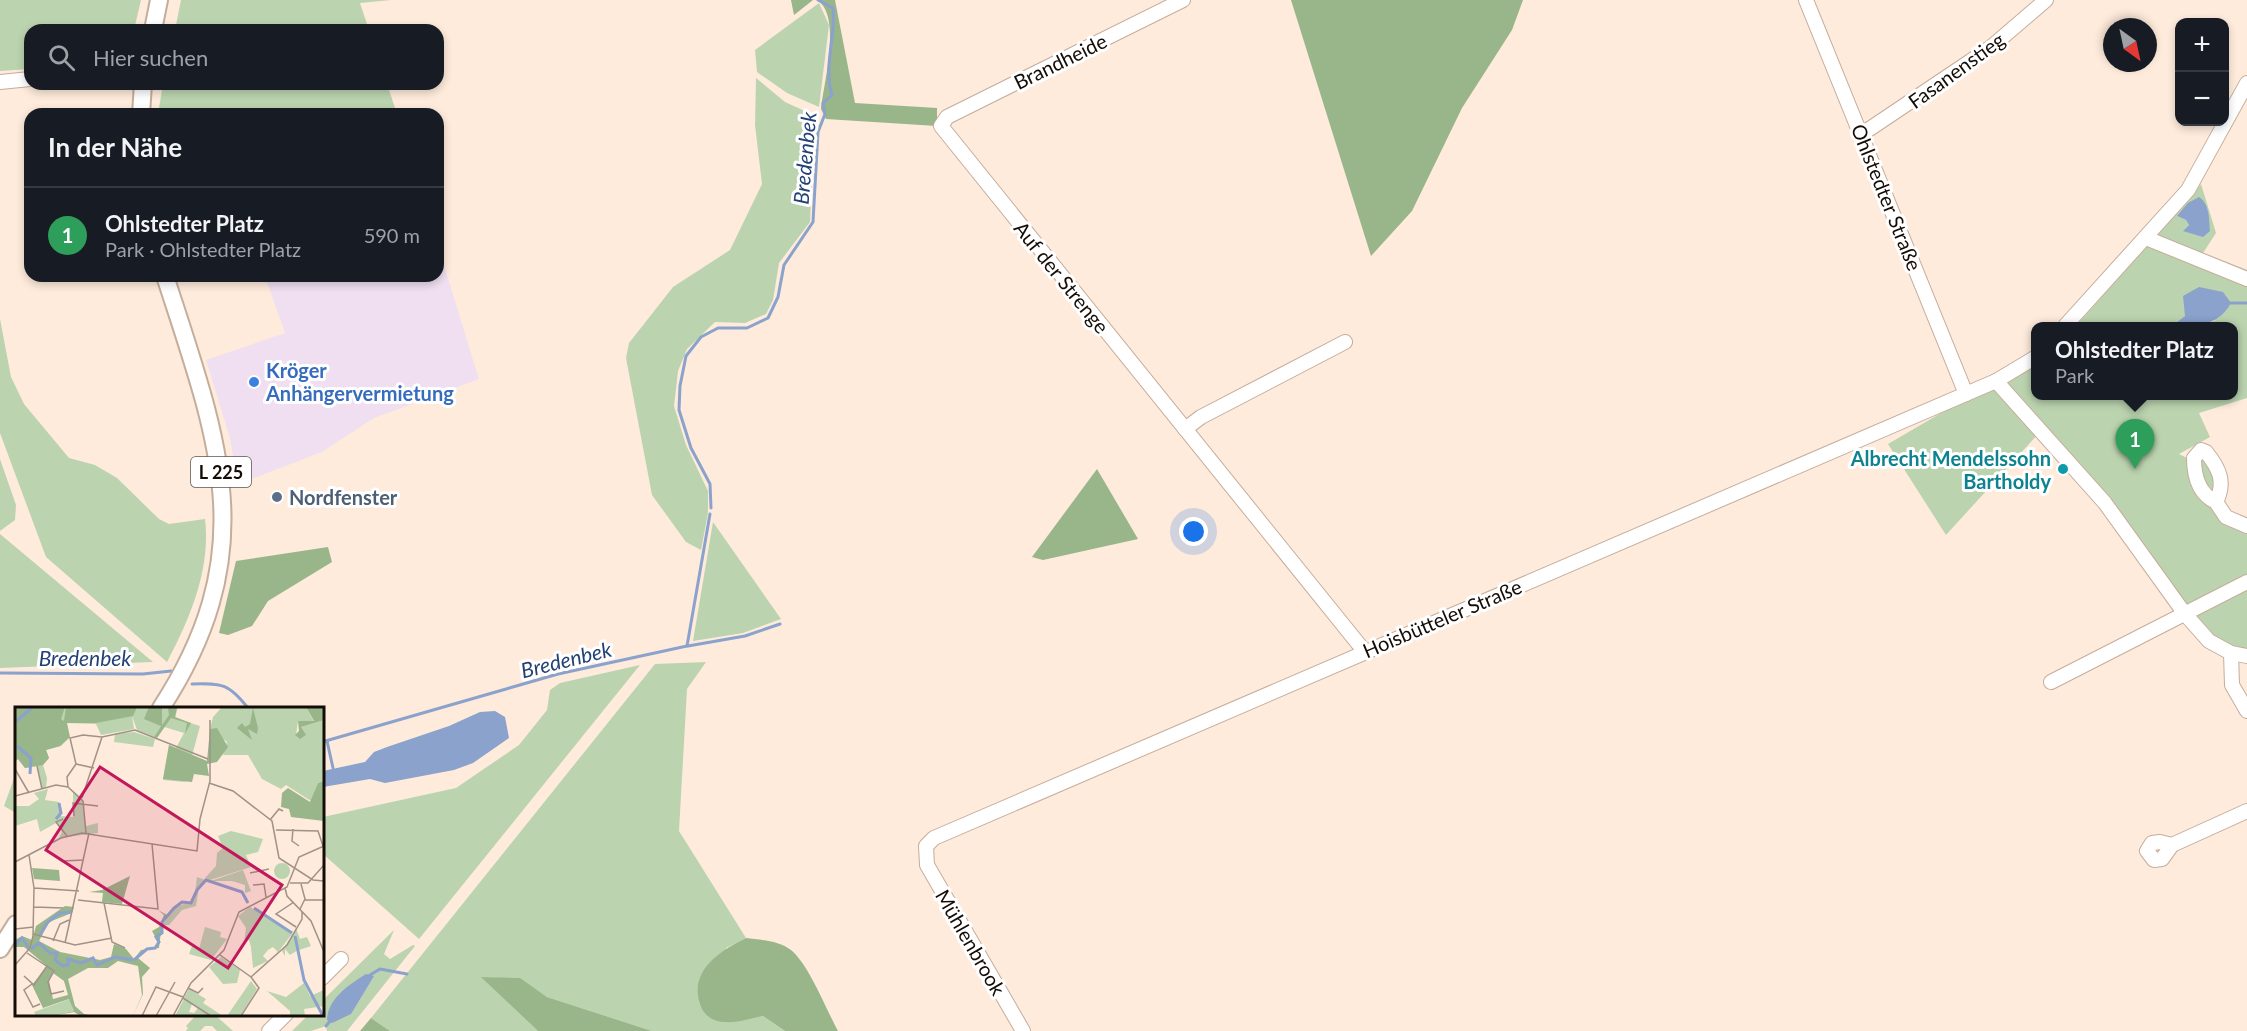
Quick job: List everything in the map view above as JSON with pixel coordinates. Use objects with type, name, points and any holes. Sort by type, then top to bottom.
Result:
[{"type":"main road","points":[[154,24],[159,0]]},
{"type":"main road","points":[[141,108],[143,90]]},
{"type":"main road","name":"L 225","points":[[162,707],[180,678],[201,634],[215,586],[221,547],[223,498],[218,456],[209,414],[167,282]]},
{"type":"main road","points":[[0,949],[15,926]]},
{"type":"street","name":"Brandheide","points":[[941,126],[947,117],[1183,0]]},
{"type":"street","name":"Ohlstedter Straße","points":[[1806,0],[1966,394]]},
{"type":"street","name":"Fasanenstieg","points":[[1862,134],[1990,48],[2046,0]]},
{"type":"street","points":[[0,82],[24,80]]},
{"type":"street","points":[[2070,322],[2188,190],[2247,83]]},
{"type":"street","name":"Auf der Strenge","points":[[941,126],[1365,652]]},
{"type":"street","points":[[2146,238],[2247,279]]},
{"type":"street","points":[[1185,429],[1202,417],[1345,342]]},
{"type":"street","name":"Hoisbütteler Straße","points":[[925,851],[929,842],[940,834],[1996,381],[2031,360]]},
{"type":"street","points":[[1996,381],[2105,502],[2185,614],[2209,641],[2230,653],[2247,656]]},
{"type":"street","points":[[2217,502],[2226,517],[2247,526]]},
{"type":"street","points":[[2051,682],[2247,582]]},
{"type":"street","points":[[2230,653],[2232,685],[2247,711]]},
{"type":"street","points":[[2172,845],[2247,811]]},
{"type":"street","name":"Mühlenbrook","points":[[925,851],[934,880],[1023,1031]]},
{"type":"street","points":[[324,976],[340,959]]},
{"type":"street","points":[[269,1031],[284,1016]]},
{"type":"shaded area","points":[[444,265],[479,379],[374,418],[322,452],[238,484],[230,438],[206,360],[285,333],[267,282],[444,282]]},
{"type":"green space","points":[[0,0],[141,0],[135,24],[24,24],[24,69],[0,71]]},
{"type":"green space","points":[[181,0],[391,0],[360,3],[367,24],[176,24]]},
{"type":"green space","points":[[791,0],[813,0],[794,15]]},
{"type":"green space","points":[[817,0],[835,0],[855,103],[937,108],[937,126],[826,119],[821,109],[830,50],[829,20],[824,8]]},
{"type":"green space","points":[[1291,0],[1523,0],[1512,30],[1462,108],[1412,211],[1371,256]]},
{"type":"green space","points":[[819,3],[829,25],[819,107],[787,93],[757,72],[755,50]]},
{"type":"green space","points":[[756,78],[785,102],[818,117],[814,131],[810,222],[779,263],[773,300],[766,314],[745,323],[715,322],[687,349],[678,371],[674,406],[686,445],[708,491],[708,513],[701,550],[686,542],[652,495],[626,358],[629,343],[673,287],[730,250],[762,184],[755,125]]},
{"type":"green space","points":[[162,90],[389,90],[395,108],[159,108]]},
{"type":"green space","points":[[2201,184],[2216,233],[2203,253],[2247,270],[2247,398],[2199,413],[2210,437],[2179,454],[2193,461],[2194,458],[2212,458],[2217,502],[2247,526],[2247,656],[2209,641],[2040,432],[1946,535],[1888,444],[1996,381],[2031,366],[2031,400],[2238,400],[2238,322],[2211,322],[2216,320],[2185,316],[2177,322],[2080,322]],"holes":[[[2208,212],[2184,230],[2189,225],[2186,220],[2177,216]]]},
{"type":"green space","points":[[0,319],[11,377],[24,404],[69,458],[95,465],[117,478],[159,519],[169,524],[205,519],[206,538],[202,575],[191,611],[167,662],[46,557],[0,433]]},
{"type":"green space","points":[[0,459],[16,505],[15,520],[0,531]]},
{"type":"green space","points":[[1097,469],[1138,539],[1043,560],[1032,557]]},
{"type":"green space","points":[[713,522],[781,619],[743,633],[693,641]]},
{"type":"green space","points":[[0,534],[153,662],[0,668]]},
{"type":"green space","points":[[328,547],[332,562],[268,601],[252,626],[228,635],[219,633],[236,561]]},
{"type":"green space","points":[[706,662],[687,689],[679,831],[746,938],[726,948],[725,1022],[763,1016],[785,1031],[652,1031],[547,997],[520,979],[482,977],[538,1031],[390,1031],[371,1018],[655,664]]},
{"type":"green space","points":[[640,665],[419,939],[324,855],[324,817],[456,788],[519,745],[547,710],[550,690],[560,683]]},
{"type":"green space","points":[[15,776],[15,812],[4,806]]},
{"type":"green space","points":[[394,930],[384,954],[390,959],[413,945],[415,946],[347,1031],[327,1031],[326,1026],[311,1031],[292,1031],[307,1016],[324,1016],[324,999]]},
{"type":"green space","points":[[746,938],[775,942],[791,950],[798,957],[811,976],[838,1031],[785,1031],[763,1016],[722,1022],[706,1015],[698,996],[701,975],[715,957]]},
{"type":"green space","points":[[481,977],[520,978],[547,997],[652,1031],[538,1031]]},
{"type":"green space","points":[[195,1016],[216,1016],[233,1031],[217,1031],[212,1026],[205,1026],[200,1031],[186,1031],[188,1028],[186,1026]]},
{"type":"green space","points":[[371,1018],[390,1031],[360,1031]]},
{"type":"water","points":[[2199,197],[2207,208],[2209,217],[2210,231],[2203,237],[2183,231],[2189,225],[2186,220],[2177,216],[2188,203]]},
{"type":"water","points":[[2199,287],[2223,292],[2231,303],[2226,311],[2211,322],[2177,322],[2185,316],[2183,296]]},
{"type":"water","points":[[495,711],[505,717],[509,738],[473,763],[454,770],[385,783],[370,779],[324,787],[324,771],[365,762],[374,752],[449,726],[480,712]]},
{"type":"water","points":[[366,974],[374,976],[351,1014],[332,1023],[327,1020],[328,1012],[335,999]]},
{"type":"waterway","name":"Bredenbek","points":[[711,508],[710,484],[691,448],[679,410],[680,386],[686,356],[701,337],[718,328],[747,328],[768,318],[778,297],[784,265],[813,222],[818,132],[825,114],[823,103],[832,95],[829,63],[833,8],[818,0]]},
{"type":"waterway","points":[[2231,303],[2247,303]]},
{"type":"waterway","name":"Bredenbek","points":[[324,741],[558,674],[687,646],[710,514]]},
{"type":"waterway","points":[[688,646],[745,636],[780,624]]},
{"type":"waterway","name":"Bredenbek","points":[[0,673],[143,674],[171,671]]},
{"type":"waterway","name":"Bredenbek","points":[[192,684],[224,687],[236,694],[247,707]]},
{"type":"waterway","points":[[327,741],[333,768]]},
{"type":"waterway","points":[[370,975],[380,969],[407,974]]},
{"type":"waterway","points":[[326,1026],[330,1021]]},
{"type":"place","name":"Kröger Anhängervermietung","points":[[254,382]]},
{"type":"place","name":"Albrecht Mendelssohn Bartholdy","points":[[2063,469]]},
{"type":"place","name":"Ohlstedter Platz","points":[[2135,469]]},
{"type":"place","name":"Nordfenster","points":[[277,497]]}]
